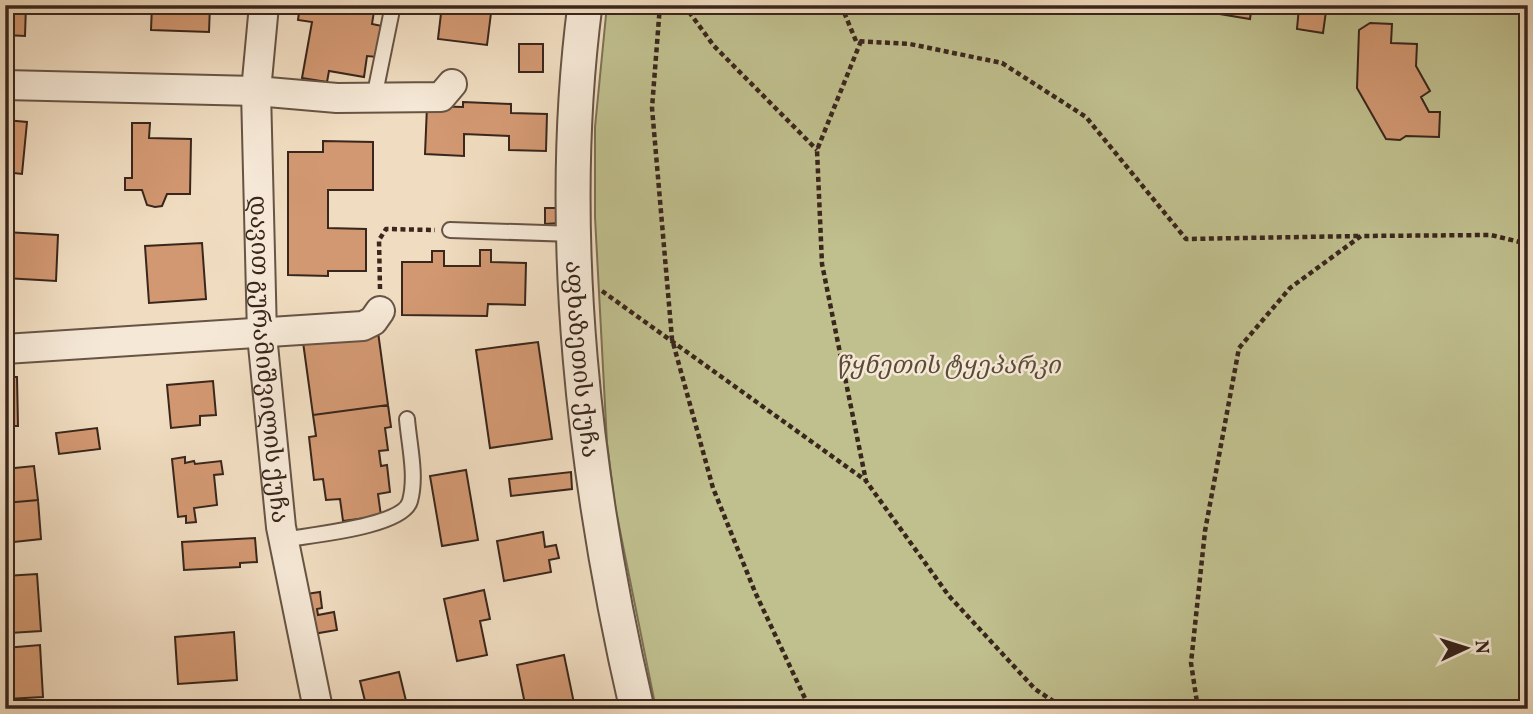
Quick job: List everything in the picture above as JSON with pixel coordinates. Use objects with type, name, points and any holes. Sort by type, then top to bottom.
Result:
[{"type":"street","name":"დავით გურამიშვილის ქუჩა","points":[[264,5],[256,91],[262,335],[283,540],[318,709]]},
{"type":"street","name":"აფხაზეთის ქუჩა","points":[[584,5],[578,75],[573,234],[579,338],[599,501],[622,649],[637,709]]},
{"type":"street","points":[[5,85],[256,91],[374,98],[441,97],[452,84]]},
{"type":"street","points":[[5,349],[262,335],[363,326],[373,321],[380,311]]},
{"type":"lane","points":[[374,98],[393,5]]},
{"type":"lane","points":[[446,230],[573,234]]},
{"type":"lane","points":[[283,540],[369,524],[404,513],[410,503],[413,483],[407,419]]},
{"type":"path","points":[[660,5],[652,108],[671,339],[713,488],[755,592],[810,709]]},
{"type":"path","points":[[684,5],[715,46],[817,150]]},
{"type":"path","points":[[841,5],[856,40],[910,44],[1002,63],[1086,117],[1186,239],[1491,235],[1528,244]]},
{"type":"path","points":[[861,41],[817,150],[822,264],[866,481]]},
{"type":"path","points":[[380,311],[379,240],[386,229],[446,230]]},
{"type":"path","points":[[1198,709],[1191,663],[1205,531],[1239,348],[1290,288],[1361,236]]},
{"type":"path","points":[[592,288],[598,289],[671,339],[866,481],[949,596],[1035,689],[1065,709]]},
{"type":"green space","name":"წყნეთის ტყეპარკი","points":[[607,5],[1528,5],[1528,709],[656,709],[615,506],[607,443],[595,217],[595,127]]},
{"type":"building","points":[[5,5],[26,5],[25,36],[5,35]]},
{"type":"building","points":[[152,5],[210,5],[209,32],[151,30]]},
{"type":"building","points":[[300,5],[375,5],[372,24],[382,26],[377,57],[367,56],[364,77],[329,71],[327,82],[302,78],[312,22],[298,20]]},
{"type":"building","points":[[442,5],[492,5],[487,45],[438,39]]},
{"type":"building","points":[[1208,5],[1252,5],[1250,19],[1207,12]]},
{"type":"building","points":[[1283,5],[1339,5],[1338,12],[1326,11],[1323,33],[1297,29],[1299,7]]},
{"type":"building","points":[[1370,23],[1392,24],[1391,43],[1417,44],[1416,66],[1430,91],[1421,97],[1429,112],[1440,112],[1439,137],[1406,136],[1400,140],[1386,139],[1357,88],[1359,30]]},
{"type":"building","points":[[519,44],[543,44],[543,72],[519,72]]},
{"type":"building","points":[[463,102],[511,104],[511,113],[547,114],[546,151],[509,150],[509,136],[464,134],[464,156],[425,154],[427,106],[463,107]]},
{"type":"building","points":[[5,120],[27,122],[22,174],[5,172]]},
{"type":"building","points":[[132,123],[150,123],[149,138],[191,139],[190,194],[167,194],[162,206],[155,207],[147,205],[142,190],[125,190],[125,178],[132,178]]},
{"type":"building","points":[[323,141],[373,142],[373,190],[328,190],[328,228],[366,229],[366,271],[328,271],[328,276],[288,275],[288,152],[323,152]]},
{"type":"building","points":[[545,208],[560,208],[560,223],[545,224]]},
{"type":"building","points":[[5,232],[58,235],[56,281],[5,278]]},
{"type":"building","points":[[202,243],[206,299],[149,303],[145,246]]},
{"type":"building","points":[[480,250],[491,250],[491,262],[526,263],[525,305],[488,304],[487,316],[402,315],[402,262],[432,262],[432,251],[444,251],[444,266],[480,266]]},
{"type":"building","points":[[378,332],[388,405],[313,415],[303,342]]},
{"type":"building","points":[[538,342],[552,439],[490,448],[476,350]]},
{"type":"building","points":[[5,377],[17,377],[18,426],[5,426]]},
{"type":"building","points":[[213,381],[216,415],[200,416],[200,425],[171,428],[167,385]]},
{"type":"building","points":[[388,405],[391,427],[385,428],[388,450],[379,451],[381,466],[387,465],[390,492],[378,494],[381,516],[343,521],[340,499],[326,500],[323,479],[314,480],[309,437],[316,436],[313,415]]},
{"type":"building","points":[[97,428],[100,449],[59,454],[56,433]]},
{"type":"building","points":[[185,457],[185,463],[221,461],[223,474],[214,475],[217,505],[194,508],[196,522],[186,523],[186,516],[178,517],[172,459]]},
{"type":"building","points":[[34,466],[38,500],[5,503],[5,469]]},
{"type":"building","points":[[466,470],[478,540],[442,546],[430,476]]},
{"type":"building","points":[[571,472],[572,489],[511,496],[509,479]]},
{"type":"building","points":[[38,500],[41,539],[5,543],[5,503]]},
{"type":"building","points":[[543,532],[545,547],[556,545],[559,558],[549,560],[551,572],[504,581],[497,541]]},
{"type":"building","points":[[255,538],[257,562],[240,563],[240,567],[184,570],[182,542]]},
{"type":"building","points":[[37,574],[41,631],[10,633],[9,622],[5,622],[5,576]]},
{"type":"building","points":[[484,590],[490,619],[480,621],[487,655],[457,661],[444,599]]},
{"type":"building","points":[[320,592],[322,608],[317,609],[318,615],[334,612],[337,630],[313,634],[306,594]]},
{"type":"building","points":[[234,632],[237,680],[178,684],[175,637]]},
{"type":"building","points":[[40,645],[43,697],[7,699],[5,648]]},
{"type":"building","points":[[564,655],[575,708],[526,709],[517,665]]},
{"type":"building","points":[[399,672],[408,709],[367,709],[360,681]]}]
